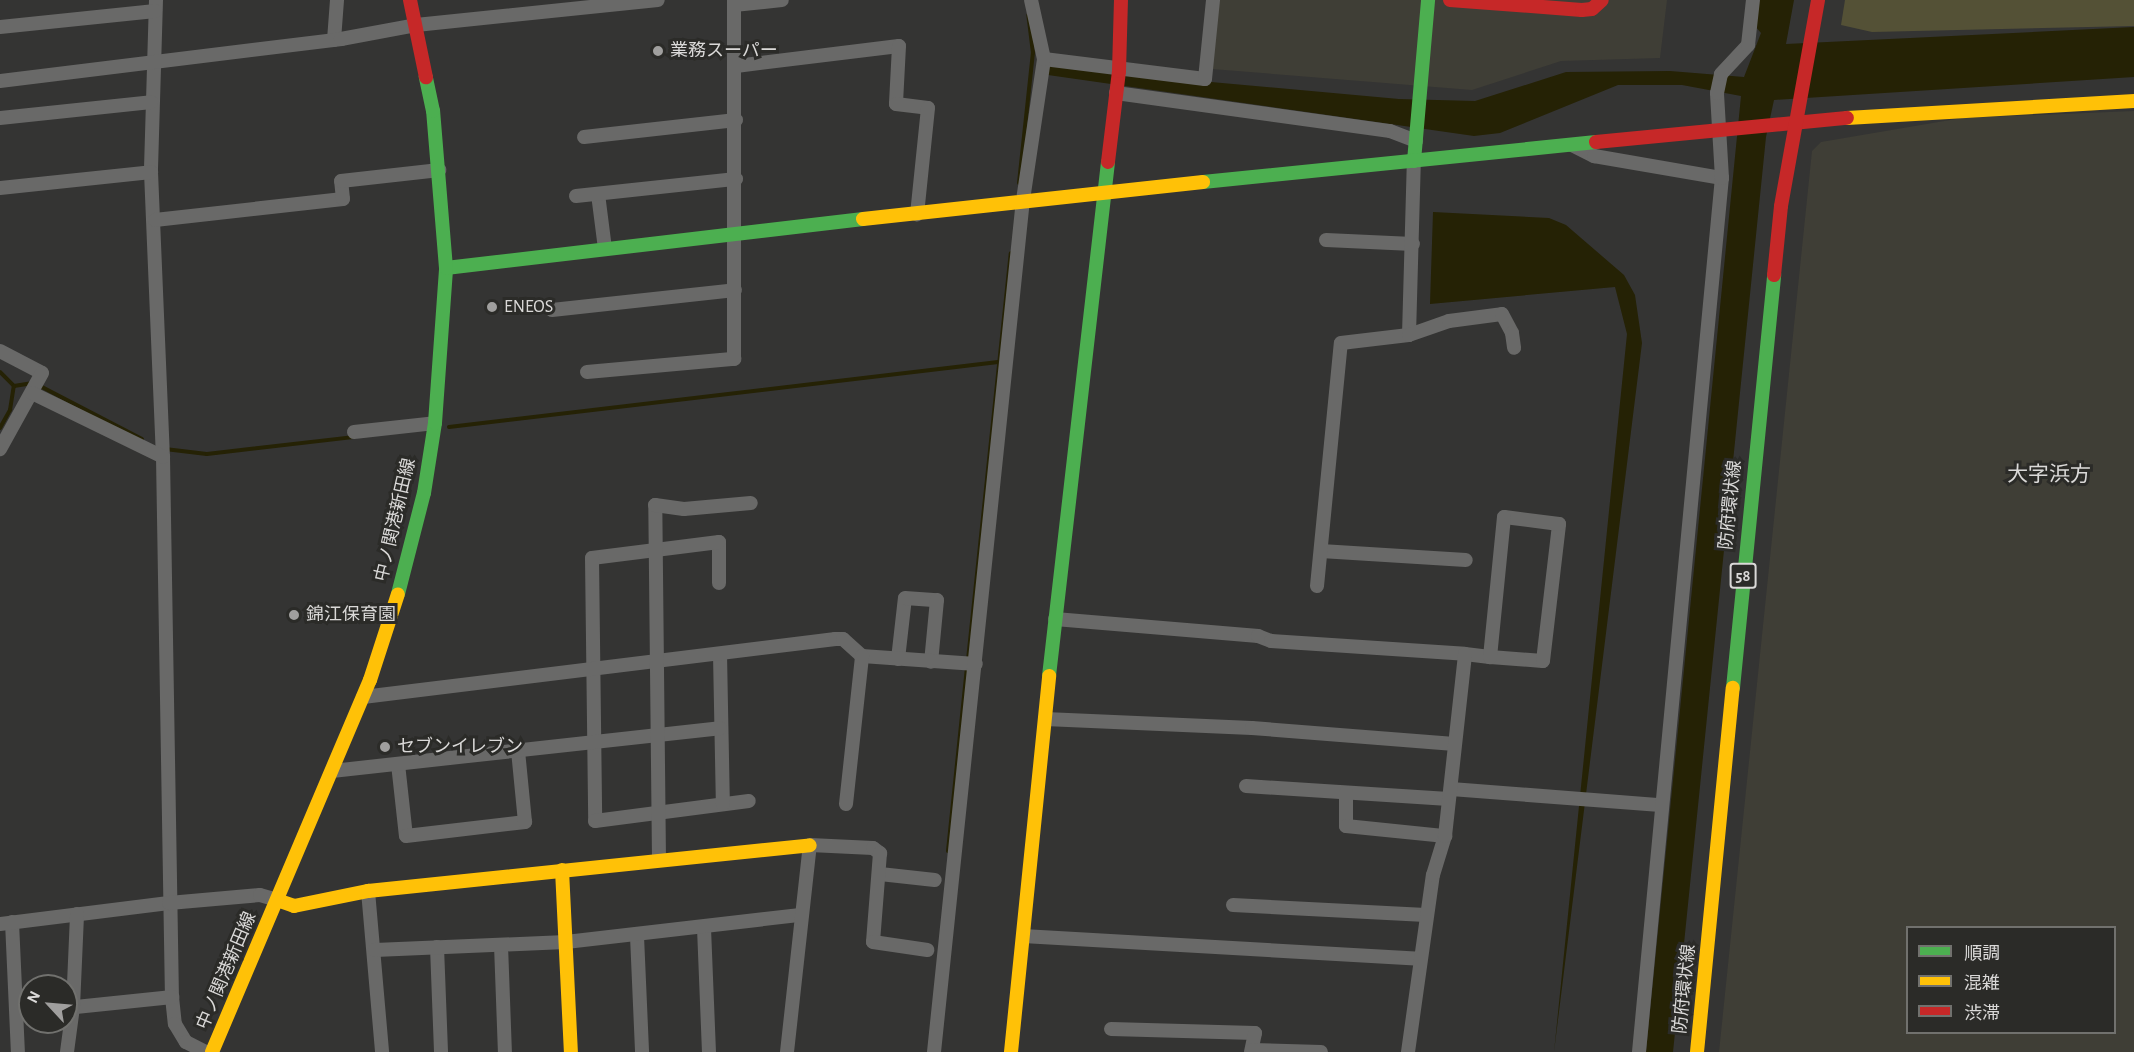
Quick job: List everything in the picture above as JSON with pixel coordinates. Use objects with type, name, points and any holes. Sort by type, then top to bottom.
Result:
[{"type":"street","points":[[334,40],[337,0]]},
{"type":"street","name":"中ノ関港新田線","points":[[212,1052],[363,698],[405,571],[424,493],[435,423],[446,268],[440,170],[433,111],[410,0]]},
{"type":"street","points":[[0,81],[334,40],[416,25],[658,0]]},
{"type":"street","points":[[587,372],[734,359],[736,120],[734,3],[782,0]]},
{"type":"street","points":[[934,1052],[1023,200],[1044,59],[1031,0]]},
{"type":"street","points":[[1011,1052],[1055,619],[1119,71],[1121,0]]},
{"type":"street","points":[[1044,59],[1119,71],[1205,79],[1213,0]]},
{"type":"street","points":[[1409,335],[1414,161],[1428,0]]},
{"type":"street","points":[[1450,0],[1582,10],[1592,9],[1602,0]]},
{"type":"street","points":[[1639,1052],[1660,805],[1722,178],[1721,129],[1717,93],[1721,74],[1748,45],[1753,0]]},
{"type":"street","name":"防府環状線","points":[[1696,1052],[1765,343],[1781,206],[1818,0]]},
{"type":"street","points":[[0,27],[155,5],[151,63],[151,172],[155,220],[163,457],[172,997],[175,1024],[186,1042],[206,1052]]},
{"type":"street","points":[[735,66],[899,46],[896,104],[928,108],[917,214]]},
{"type":"street","points":[[1116,91],[1390,131],[1416,137]]},
{"type":"street","points":[[446,268],[1023,200],[1797,121],[2134,101]]},
{"type":"street","points":[[0,118],[151,102]]},
{"type":"street","points":[[584,137],[736,120]]},
{"type":"street","points":[[1572,145],[1594,156],[1722,178]]},
{"type":"street","points":[[155,220],[343,199],[341,181],[440,170]]},
{"type":"street","points":[[0,188],[151,172]]},
{"type":"street","points":[[576,196],[736,178]]},
{"type":"street","points":[[598,194],[605,249]]},
{"type":"street","points":[[1326,240],[1413,244]]},
{"type":"street","points":[[552,310],[735,290]]},
{"type":"street","points":[[1317,586],[1341,343],[1409,335],[1449,321],[1502,314],[1512,333],[1514,348]]},
{"type":"street","points":[[0,351],[42,373],[0,449]]},
{"type":"street","points":[[32,393],[163,457]]},
{"type":"street","points":[[354,432],[435,423]]},
{"type":"street","points":[[659,860],[655,505],[684,509],[751,503]]},
{"type":"street","points":[[1055,619],[1258,636],[1271,641],[1543,661],[1559,524],[1504,517],[1490,657]]},
{"type":"street","points":[[719,583],[719,542],[656,552],[592,558],[592,742],[595,821],[749,801]]},
{"type":"street","points":[[1321,550],[1466,560]]},
{"type":"street","points":[[898,659],[905,598],[937,600],[931,662]]},
{"type":"street","points":[[363,698],[835,639],[843,639],[862,656],[976,664]]},
{"type":"street","points":[[720,654],[723,804]]},
{"type":"street","points":[[1408,1052],[1426,915],[1445,836],[1465,654]]},
{"type":"street","points":[[846,804],[862,656]]},
{"type":"street","points":[[1045,719],[1252,728],[1454,744]]},
{"type":"street","points":[[332,771],[720,728]]},
{"type":"street","points":[[398,764],[406,836],[525,822],[518,751]]},
{"type":"street","points":[[1246,786],[1346,793],[1450,794],[1660,805]]},
{"type":"street","points":[[1346,793],[1346,826],[1445,836]]},
{"type":"street","points":[[787,1052],[810,845]]},
{"type":"street","points":[[18,985],[6,923],[169,903],[260,895],[294,906],[368,891],[810,845],[873,848],[880,853],[873,942],[927,950]]},
{"type":"street","points":[[562,870],[571,1052]]},
{"type":"street","points":[[880,874],[935,879]]},
{"type":"street","points":[[368,891],[375,950],[382,1052]]},
{"type":"street","points":[[1233,905],[1426,915]]},
{"type":"street","points":[[73,974],[77,914]]},
{"type":"street","points":[[375,950],[566,942],[637,936],[801,915]]},
{"type":"street","points":[[704,928],[709,1052]]},
{"type":"street","points":[[637,936],[642,1052]]},
{"type":"street","points":[[1023,936],[1419,959]]},
{"type":"street","points":[[501,945],[505,1052]]},
{"type":"street","points":[[437,947],[441,1052]]},
{"type":"street","points":[[78,1007],[172,997]]},
{"type":"street","points":[[1111,1029],[1255,1033],[1251,1051],[1321,1052]]},
{"type":"street","points":[[18,1052],[20,1034]]},
{"type":"street","points":[[67,1052],[68,1034]]},
{"type":"shaded area","points":[[1218,0],[1667,0],[1660,58],[1561,61],[1472,90],[1212,69]]},
{"type":"shaded area","points":[[1757,0],[1794,0],[1786,44],[2134,27],[2134,77],[1774,100],[1766,137],[1673,1052],[1646,1052],[1741,96],[1682,85],[1618,85],[1500,133],[1474,136],[1048,75],[1048,62],[1211,82],[1399,99],[1475,101],[1566,72],[1670,71],[1744,77],[1761,33],[1755,26]]},
{"type":"shaded area","points":[[1845,0],[2134,0],[2134,26],[1872,32],[1841,25]]},
{"type":"shaded area","points":[[2134,111],[2134,1052],[1719,1052],[1812,151],[1821,142],[1962,118]]},
{"type":"shaded area","points":[[1433,212],[1549,218],[1566,225],[1624,275],[1635,295],[1642,343],[1554,1052],[1627,334],[1615,287],[1430,304]]},
{"type":"waterway","points":[[1019,183],[1033,53],[1028,15]]},
{"type":"waterway","points":[[968,660],[1011,253]]},
{"type":"waterway","points":[[449,427],[998,362]]},
{"type":"waterway","points":[[0,372],[14,386]]},
{"type":"waterway","points":[[14,386],[33,383]]},
{"type":"waterway","points":[[0,428],[10,410],[14,386]]},
{"type":"waterway","points":[[40,386],[142,439]]},
{"type":"waterway","points":[[165,449],[207,454],[355,437]]},
{"type":"waterway","points":[[948,851],[967,668]]},
{"type":"traffic: fast","points":[[1414,161],[1428,0]]},
{"type":"traffic: fast","points":[[398,594],[424,493],[435,423],[446,268],[433,111],[426,77]]},
{"type":"traffic: fast","points":[[1203,182],[1596,142]]},
{"type":"traffic: fast","points":[[1049,676],[1108,162]]},
{"type":"traffic: fast","points":[[446,268],[863,219]]},
{"type":"traffic: fast","points":[[1733,688],[1774,275]]},
{"type":"traffic: slow","points":[[1847,118],[2134,101]]},
{"type":"traffic: slow","points":[[863,219],[1203,182]]},
{"type":"traffic: slow","points":[[212,1052],[370,680],[398,594]]},
{"type":"traffic: slow","points":[[1011,1052],[1049,676]]},
{"type":"traffic: slow","points":[[1697,1052],[1733,688]]},
{"type":"traffic: slow","points":[[277,900],[294,906],[368,891],[810,845]]},
{"type":"traffic: slow","points":[[562,870],[571,1052]]},
{"type":"traffic: jam","points":[[410,0],[426,77]]},
{"type":"traffic: jam","points":[[1108,162],[1119,71],[1121,0]]},
{"type":"traffic: jam","points":[[1450,0],[1582,10],[1592,9],[1602,0]]},
{"type":"traffic: jam","points":[[1774,275],[1781,206],[1818,0]]},
{"type":"traffic: jam","points":[[1596,142],[1847,118]]},
{"type":"place","name":"業務スーパー","points":[[658,51]]},
{"type":"place","name":"ENEOS","points":[[492,307]]},
{"type":"place","name":"錦江保育園","points":[[294,615]]},
{"type":"place","name":"セブンイレブン","points":[[385,747]]},
{"type":"district","name":"大字浜方","points":[[2049,475]]}]
